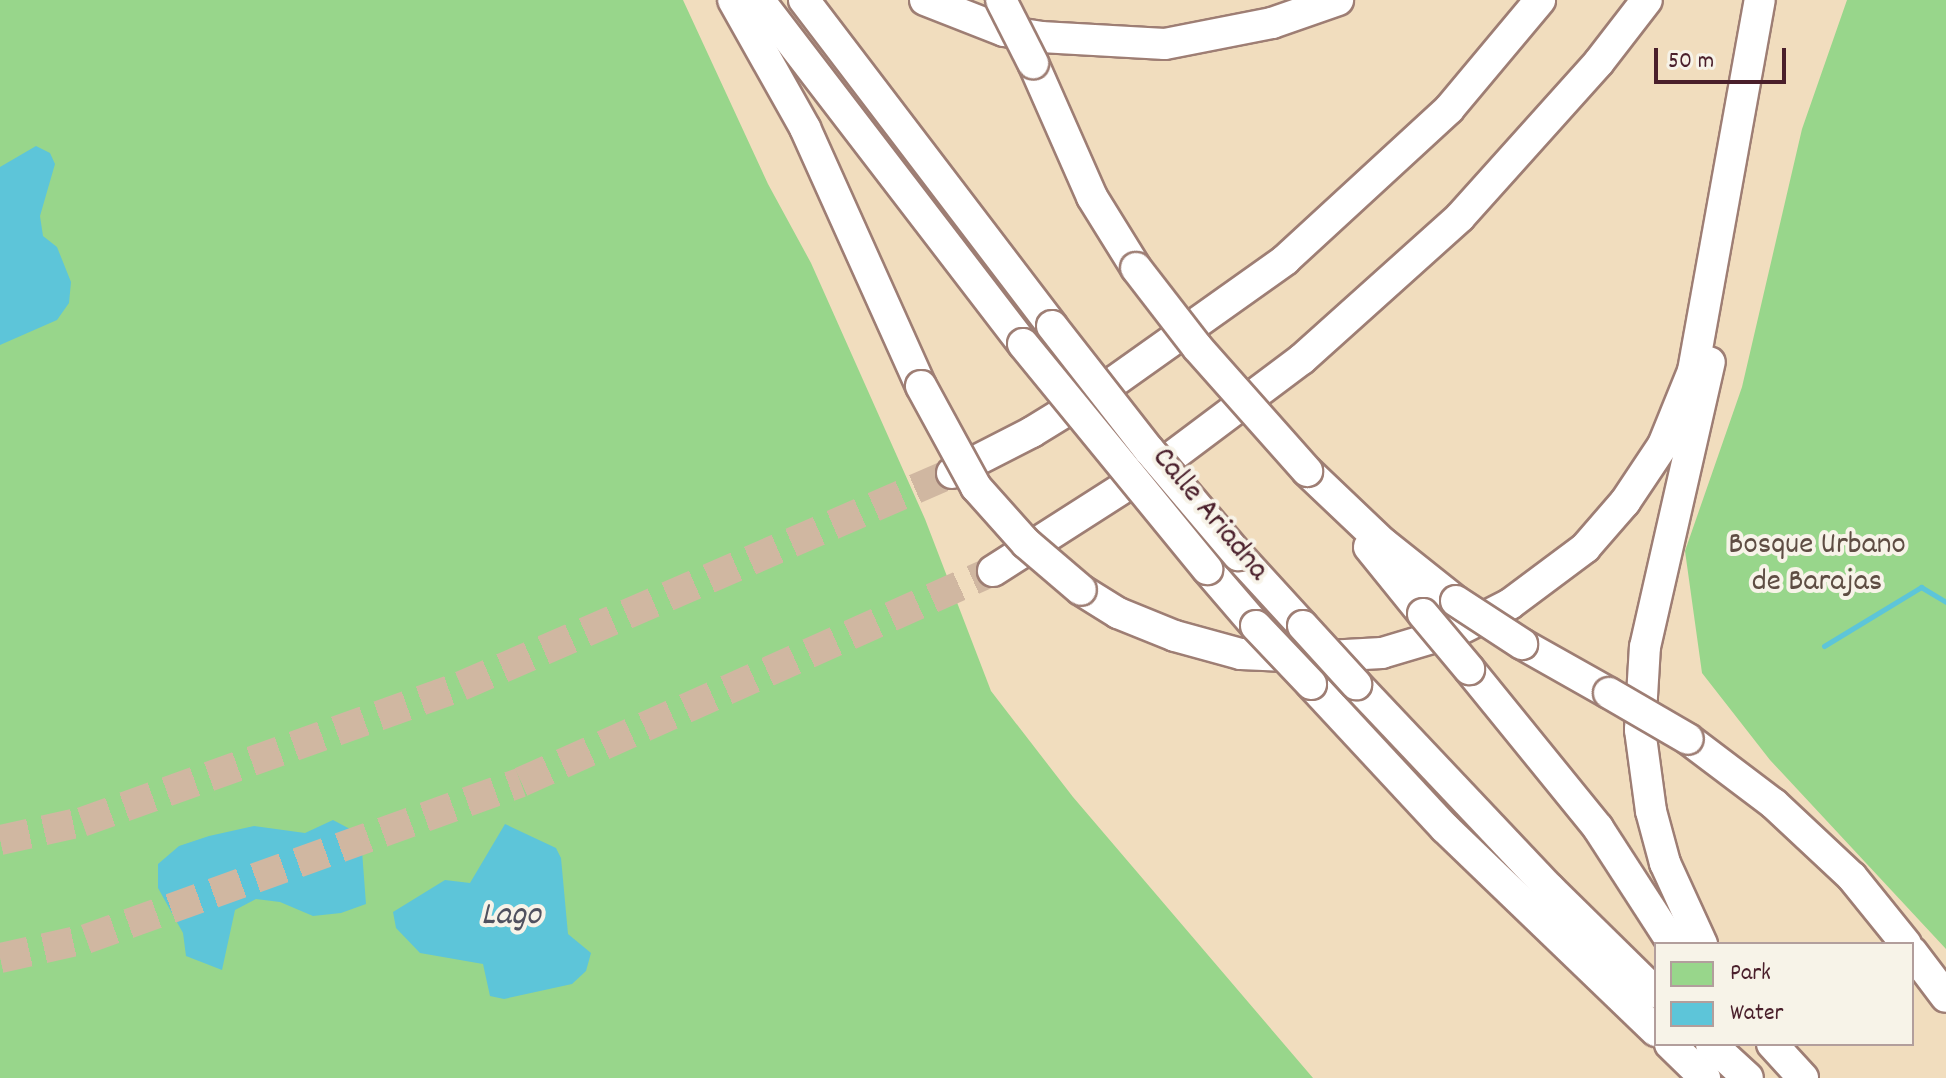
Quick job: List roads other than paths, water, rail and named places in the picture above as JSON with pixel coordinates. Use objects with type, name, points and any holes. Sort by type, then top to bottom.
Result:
[{"type":"highway","points":[[733,0],[805,128],[921,386],[976,487],[1018,535],[1081,590],[1118,613],[1175,636],[1241,654],[1309,657],[1382,653],[1459,630],[1510,604],[1585,548],[1625,502],[1663,445],[1693,371],[1760,0]]},
{"type":"highway","name":"Calle Ariadna","points":[[759,0],[1023,344],[1256,626],[1445,828],[1654,1029]]},
{"type":"highway","name":"Calle Ariadna","points":[[804,0],[1052,326],[1149,450],[1238,555],[1550,889],[1654,991]]},
{"type":"highway","points":[[925,0],[1004,31],[1041,37],[1165,44],[1272,23],[1338,0]]},
{"type":"highway","points":[[1001,0],[1033,63],[1092,197],[1136,268],[1197,347],[1307,471],[1598,828],[1672,942]]},
{"type":"highway","points":[[952,473],[1032,432],[1115,381],[1285,260],[1449,109],[1540,0]]},
{"type":"highway","points":[[993,571],[1170,458],[1302,359],[1460,217],[1599,62],[1647,0]]},
{"type":"highway","points":[[1701,942],[1665,863],[1651,811],[1640,730],[1645,647],[1703,406],[1723,283],[1738,129]]},
{"type":"highway","points":[[1307,471],[1383,543],[1456,601],[1522,644],[1688,739],[1774,804],[1852,877],[1904,942]]},
{"type":"highway","points":[[1914,955],[1946,997]]},
{"type":"highway","points":[[1672,1046],[1705,1078]]},
{"type":"highway","points":[[1713,1046],[1748,1078]]},
{"type":"highway","points":[[1749,1046],[1779,1078]]},
{"type":"highway","points":[[1774,1046],[1803,1078]]},
{"type":"water","points":[[36,146],[50,153],[55,164],[40,216],[43,236],[57,247],[71,282],[69,303],[57,320],[0,345],[0,167]]},
{"type":"water","points":[[333,820],[350,829],[362,851],[366,904],[341,913],[313,916],[280,902],[256,899],[235,910],[222,970],[186,956],[183,933],[158,888],[158,864],[179,846],[209,836],[254,826],[305,833]]},
{"type":"water","name":"Lago","points":[[505,824],[556,848],[561,858],[568,934],[591,953],[586,971],[572,984],[504,999],[490,996],[483,964],[420,953],[396,928],[393,912],[445,880],[470,883]]},
{"type":"waterway","points":[[1824,646],[1921,587],[1946,602]]},
{"type":"tunnel","points":[[0,840],[82,822],[461,686],[952,473]]},
{"type":"tunnel","points":[[0,958],[86,939],[521,782],[993,571]]},
{"type":"park label","name":"Bosque Urbano de Barajas","points":[[1817,566]]}]
